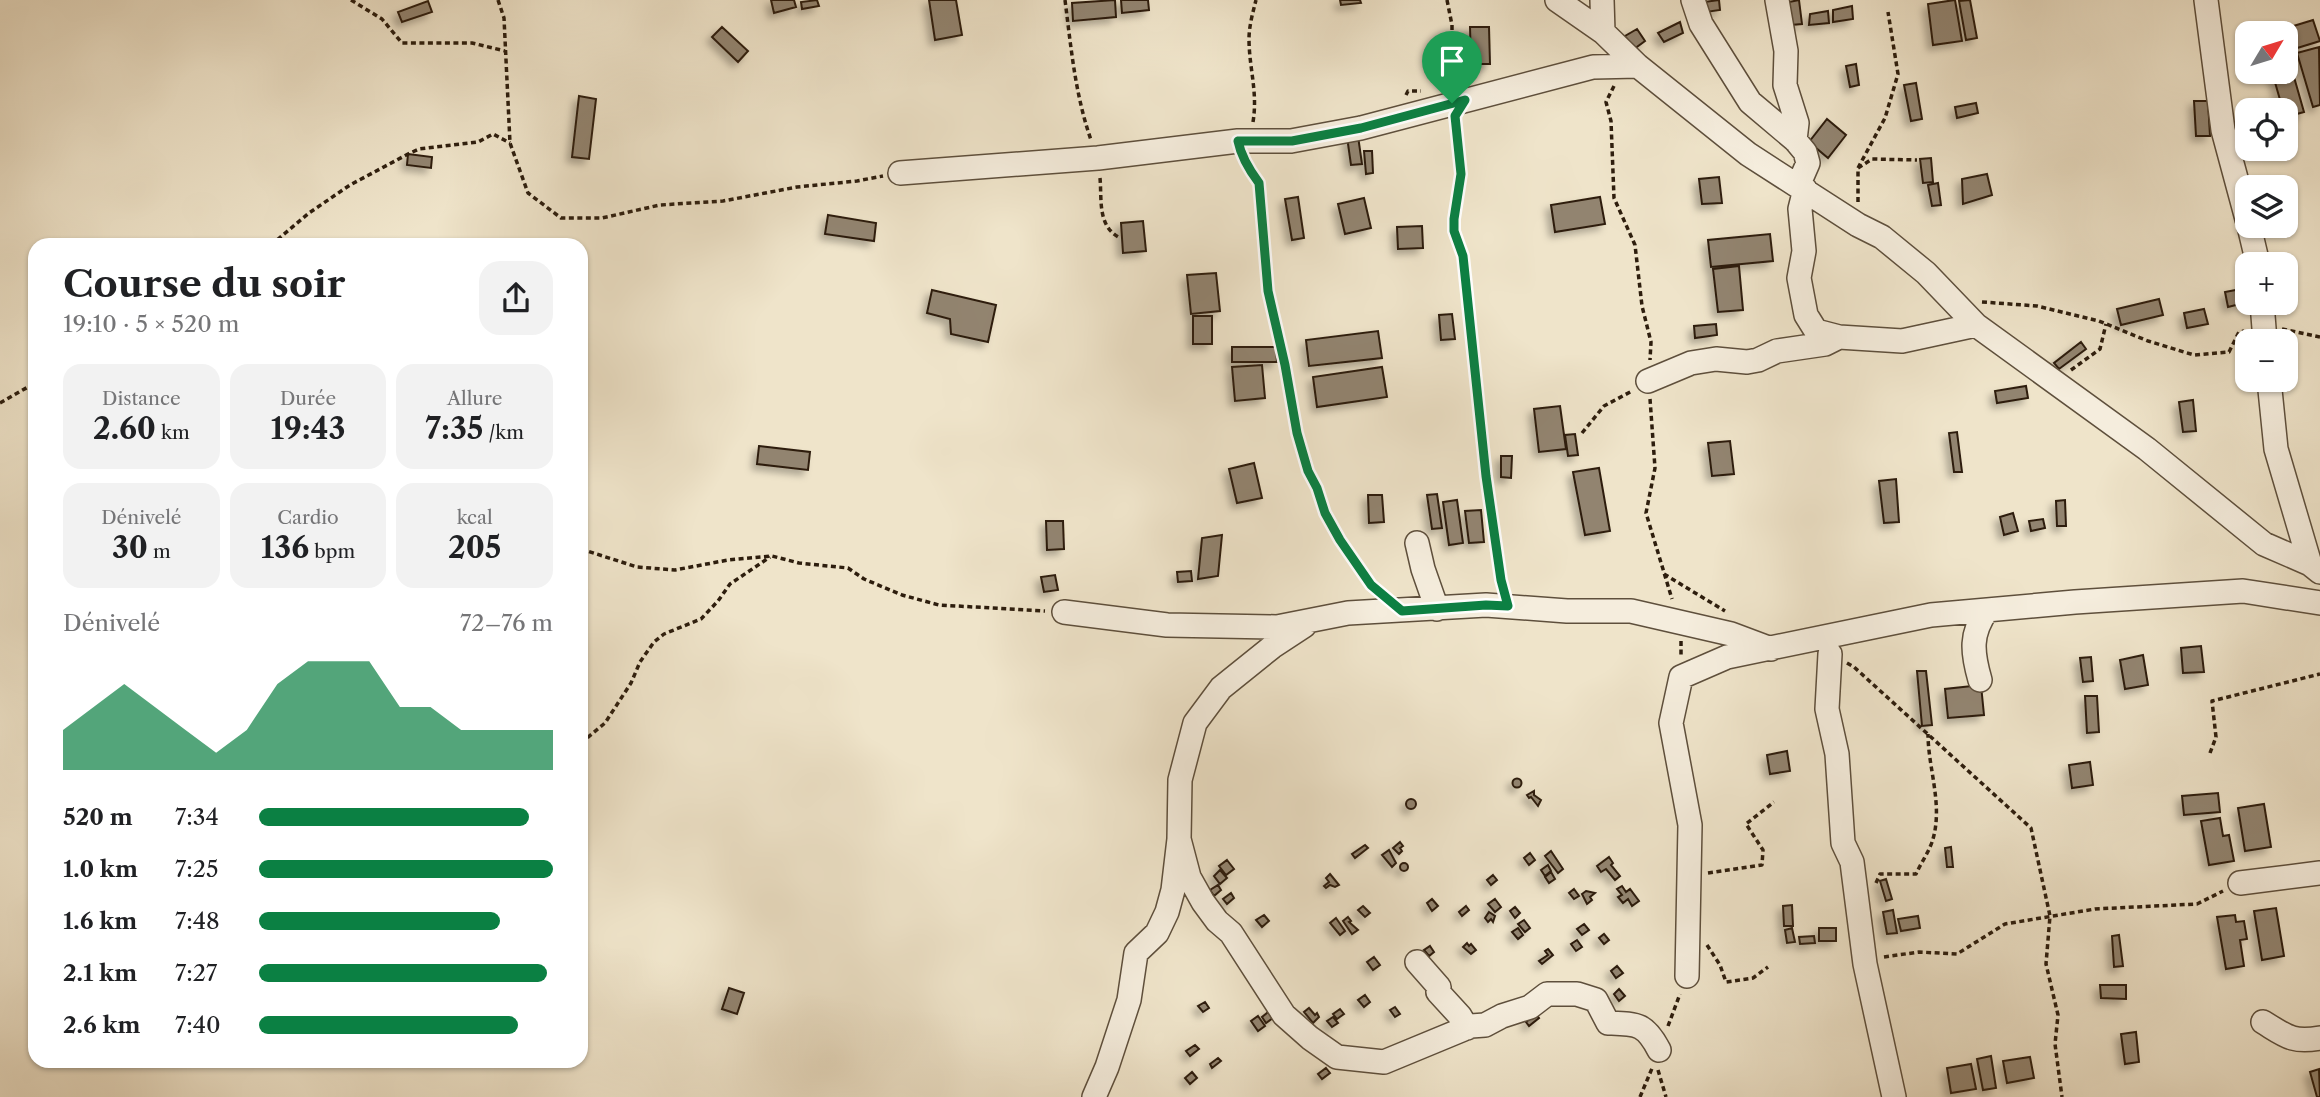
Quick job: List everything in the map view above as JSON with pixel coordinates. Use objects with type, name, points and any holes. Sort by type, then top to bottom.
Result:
[{"type":"street","points":[[1557,0],[1603,32],[1638,66],[1748,154],[1858,225],[1882,237],[1926,274],[1976,325],[2147,449],[2264,544],[2315,568]]},
{"type":"street","points":[[1602,0],[1603,32]]},
{"type":"street","points":[[1693,0],[1700,24],[1750,102],[1795,140],[1805,152],[1808,163],[1800,209],[1804,251],[1799,278],[1806,315],[1816,331],[1839,337],[1902,341],[1976,325]]},
{"type":"street","points":[[1777,0],[1786,51],[1785,85],[1797,123],[1795,140]]},
{"type":"street","points":[[2206,0],[2223,130],[2235,175]]},
{"type":"street","points":[[900,173],[1098,158],[1244,141],[1292,141],[1349,130],[1453,93],[1593,67],[1638,66]]},
{"type":"street","points":[[1648,381],[1691,363],[1716,359],[1747,362],[1777,351],[1825,344],[1839,337]]},
{"type":"street","points":[[2270,392],[2276,449],[2315,568]]},
{"type":"street","points":[[1417,543],[1437,609]]},
{"type":"street","points":[[1687,976],[1690,825],[1671,723],[1681,677],[1727,657],[1931,615],[2243,591],[2320,603]]},
{"type":"street","points":[[1064,612],[1167,625],[1277,627],[1348,613],[1486,605],[1567,611],[1632,611],[1731,634],[1771,649]]},
{"type":"street","points":[[1980,680],[1974,657],[1976,625],[1987,610]]},
{"type":"street","points":[[1094,1097],[1107,1068],[1129,1000],[1136,953],[1157,933],[1173,890],[1179,839],[1180,780],[1195,723],[1221,688],[1272,647],[1313,620]]},
{"type":"street","points":[[1830,654],[1827,709],[1837,754],[1843,843],[1852,862],[1865,964],[1894,1097]]},
{"type":"street","points":[[1179,839],[1189,877],[1203,902],[1217,921],[1231,933],[1284,1015],[1337,1057],[1384,1062],[1467,1028],[1485,1025],[1530,1007],[1547,994],[1577,994],[1597,1000],[1608,1023],[1637,1024],[1651,1033],[1657,1055]]},
{"type":"street","points":[[2240,883],[2320,873]]},
{"type":"street","points":[[1422,973],[1439,987],[1438,992],[1467,1028]]},
{"type":"street","points":[[2263,1022],[2287,1037],[2302,1041],[2320,1038]]},
{"type":"path","points":[[351,0],[382,19],[402,43],[472,43],[505,51]]},
{"type":"path","points":[[498,0],[504,18],[510,143],[528,193],[561,218],[602,218],[660,205],[723,201],[797,187],[857,181],[900,173]]},
{"type":"path","points":[[1065,0],[1079,101],[1098,158],[1100,212],[1111,233],[1120,238]]},
{"type":"path","points":[[1256,0],[1249,35],[1256,89],[1240,150],[1249,170],[1259,183],[1268,291],[1297,433],[1308,471],[1325,513],[1340,540],[1371,585],[1402,611]]},
{"type":"path","points":[[1447,0],[1452,25],[1453,93],[1461,174],[1454,231],[1463,256],[1486,476],[1501,580],[1508,606]]},
{"type":"path","points":[[1858,225],[1858,168],[1885,118],[1898,74],[1888,12]]},
{"type":"path","points":[[280,238],[309,213],[350,185],[419,149],[478,142],[493,134],[510,143]]},
{"type":"path","points":[[1858,168],[1872,159],[1917,160]]},
{"type":"path","points":[[1976,325],[1972,301],[2037,306],[2106,324],[2194,355],[2229,352],[2239,332],[2263,323],[2320,337]]},
{"type":"path","points":[[2055,382],[2100,349],[2106,324]]},
{"type":"path","points":[[1582,433],[1604,406],[1648,381]]},
{"type":"path","points":[[0,403],[28,387]]},
{"type":"path","points":[[588,552],[636,567],[675,570],[728,560],[772,556],[799,563],[848,568],[864,579],[902,595],[939,605],[1064,612]]},
{"type":"path","points":[[588,737],[605,723],[654,642],[664,634],[701,619],[730,584],[772,556]]},
{"type":"path","points":[[1664,574],[1731,615]]},
{"type":"path","points":[[1830,654],[1854,667],[2031,828],[2050,916],[2046,964],[2058,1015],[2055,1044],[2062,1097]]},
{"type":"path","points":[[2210,753],[2216,737],[2212,701],[2320,674]]},
{"type":"path","points":[[1856,891],[1871,891],[1880,874],[1916,874],[1934,839],[1936,796],[1928,755],[1928,734]]},
{"type":"path","points":[[1689,875],[1762,865],[1763,850],[1746,824],[1774,802]]},
{"type":"path","points":[[1865,964],[1877,958],[1919,952],[1957,954],[2005,924],[2095,909],[2197,904],[2240,883]]},
{"type":"path","points":[[1688,926],[1710,948],[1726,982],[1753,978],[1768,967]]},
{"type":"path","points":[[1640,1097],[1657,1055]]},
{"type":"building","points":[[771,0],[794,0],[796,7],[774,13]]},
{"type":"building","points":[[817,0],[819,6],[802,9],[801,2]]},
{"type":"building","points":[[929,0],[956,0],[962,35],[935,40]]},
{"type":"building","points":[[1115,0],[1116,17],[1073,21],[1072,3]]},
{"type":"building","points":[[1121,0],[1148,0],[1149,10],[1122,13]]},
{"type":"building","points":[[1340,0],[1360,0],[1361,3],[1341,5]]},
{"type":"building","points":[[1719,0],[1720,10],[1706,12],[1704,2]]},
{"type":"building","points":[[1799,0],[1802,24],[1791,25],[1789,2]]},
{"type":"building","points":[[1955,0],[1962,41],[1933,45],[1928,4]]},
{"type":"building","points":[[1970,0],[1977,38],[1966,40],[1959,1]]},
{"type":"building","points":[[428,1],[432,12],[402,22],[398,12]]},
{"type":"building","points":[[1852,6],[1853,19],[1833,22],[1833,10]]},
{"type":"building","points":[[1828,11],[1829,23],[1809,25],[1810,14]]},
{"type":"building","points":[[2313,20],[2320,41],[2298,48],[2298,25]]},
{"type":"building","points":[[1680,22],[1683,33],[1664,42],[1658,33]]},
{"type":"building","points":[[722,27],[748,51],[738,62],[712,37]]},
{"type":"building","points":[[1470,27],[1489,27],[1490,64],[1471,64]]},
{"type":"building","points":[[1637,29],[1645,41],[1634,49],[1625,36]]},
{"type":"building","points":[[2319,47],[2320,105],[2313,107],[2298,53]]},
{"type":"building","points":[[1856,64],[1859,85],[1850,87],[1846,66]]},
{"type":"building","points":[[1916,83],[1922,119],[1911,121],[1904,85]]},
{"type":"building","points":[[2275,84],[2296,84],[2304,112],[2298,114],[2298,98],[2280,98]]},
{"type":"building","points":[[579,96],[596,99],[589,159],[572,157]]},
{"type":"building","points":[[2194,101],[2208,101],[2210,136],[2196,136]]},
{"type":"building","points":[[1976,103],[1978,113],[1957,118],[1955,107]]},
{"type":"building","points":[[1827,119],[1846,135],[1828,158],[1809,142]]},
{"type":"building","points":[[1358,136],[1362,164],[1351,165],[1347,137]]},
{"type":"building","points":[[1364,151],[1372,151],[1373,173],[1366,174]]},
{"type":"building","points":[[408,154],[432,157],[431,168],[407,165]]},
{"type":"building","points":[[1931,158],[1933,182],[1923,183],[1920,159]]},
{"type":"building","points":[[1987,174],[1992,195],[1963,204],[1962,179]]},
{"type":"building","points":[[1719,177],[1722,203],[1702,204],[1699,179]]},
{"type":"building","points":[[1938,183],[1941,205],[1932,206],[1928,185]]},
{"type":"building","points":[[1298,197],[1304,238],[1292,240],[1285,199]]},
{"type":"building","points":[[1600,197],[1605,224],[1555,232],[1551,205]]},
{"type":"building","points":[[1364,198],[1371,228],[1345,234],[1338,204]]},
{"type":"building","points":[[828,215],[876,223],[874,241],[825,234]]},
{"type":"building","points":[[1143,221],[1146,251],[1123,253],[1121,223]]},
{"type":"building","points":[[1422,226],[1423,248],[1398,249],[1397,227]]},
{"type":"building","points":[[1770,234],[1773,261],[1711,267],[1708,240]]},
{"type":"building","points":[[1739,266],[1743,310],[1718,312],[1713,269]]},
{"type":"building","points":[[1216,273],[1220,311],[1191,314],[1187,275]]},
{"type":"building","points":[[932,290],[996,305],[988,342],[951,334],[950,319],[927,313]]},
{"type":"building","points":[[2235,290],[2235,305],[2228,307],[2225,292]]},
{"type":"building","points":[[2159,299],[2163,315],[2121,325],[2117,309]]},
{"type":"building","points":[[2204,309],[2208,324],[2187,328],[2184,313]]},
{"type":"building","points":[[1452,314],[1455,339],[1441,340],[1439,315]]},
{"type":"building","points":[[1193,316],[1212,316],[1212,344],[1193,344]]},
{"type":"building","points":[[1716,324],[1717,335],[1695,338],[1694,326]]},
{"type":"building","points":[[1378,331],[1382,358],[1309,366],[1306,340]]},
{"type":"building","points":[[2081,342],[2086,349],[2059,369],[2054,363]]},
{"type":"building","points":[[1232,347],[1276,347],[1277,362],[1232,362]]},
{"type":"building","points":[[1262,365],[1265,398],[1235,401],[1232,367]]},
{"type":"building","points":[[1382,367],[1387,397],[1317,407],[1313,377]]},
{"type":"building","points":[[2026,386],[2028,398],[1997,403],[1995,391]]},
{"type":"building","points":[[2193,400],[2196,431],[2183,432],[2179,402]]},
{"type":"building","points":[[1560,406],[1566,449],[1539,452],[1534,409]]},
{"type":"building","points":[[1957,432],[1962,472],[1954,472],[1949,433]]},
{"type":"building","points":[[1575,434],[1578,455],[1568,456],[1565,435]]},
{"type":"building","points":[[1730,441],[1734,474],[1712,476],[1708,443]]},
{"type":"building","points":[[759,446],[810,452],[808,470],[757,464]]},
{"type":"building","points":[[1501,456],[1512,456],[1511,478],[1501,477]]},
{"type":"building","points":[[1254,463],[1262,498],[1237,503],[1229,469]]},
{"type":"building","points":[[1599,468],[1610,531],[1585,535],[1573,472]]},
{"type":"building","points":[[1896,479],[1899,522],[1884,523],[1879,481]]},
{"type":"building","points":[[1437,494],[1442,528],[1432,529],[1427,495]]},
{"type":"building","points":[[1368,495],[1382,495],[1384,522],[1369,523]]},
{"type":"building","points":[[1457,500],[1463,543],[1449,545],[1443,502]]},
{"type":"building","points":[[2065,500],[2066,526],[2057,526],[2056,501]]},
{"type":"building","points":[[1481,510],[1484,542],[1469,543],[1465,511]]},
{"type":"building","points":[[2013,513],[2018,531],[2004,535],[2000,517]]},
{"type":"building","points":[[2043,519],[2045,528],[2031,531],[2029,521]]},
{"type":"building","points":[[1046,521],[1063,521],[1064,549],[1047,550]]},
{"type":"building","points":[[1222,535],[1218,576],[1198,579],[1202,538]]},
{"type":"building","points":[[1191,571],[1192,581],[1178,582],[1177,572]]},
{"type":"building","points":[[1055,575],[1058,590],[1044,592],[1041,577]]},
{"type":"building","points":[[2201,646],[2204,672],[2183,673],[2181,648]]},
{"type":"building","points":[[2143,655],[2148,685],[2125,689],[2120,660]]},
{"type":"building","points":[[2091,657],[2093,681],[2083,682],[2080,658]]},
{"type":"building","points":[[1917,671],[1926,671],[1932,725],[1922,726]]},
{"type":"building","points":[[1981,685],[1984,715],[1948,718],[1945,689]]},
{"type":"building","points":[[2085,696],[2097,696],[2099,732],[2087,733]]},
{"type":"building","points":[[1787,751],[1790,771],[1770,774],[1767,755]]},
{"type":"building","points":[[2090,762],[2093,785],[2072,788],[2069,765]]},
{"type":"building","points":[[1517,779],[1521,783],[1517,787],[1513,783]]},
{"type":"building","points":[[1534,791],[1534,795],[1541,800],[1538,806],[1527,795]]},
{"type":"building","points":[[2218,793],[2220,812],[2184,815],[2182,796]]},
{"type":"building","points":[[1411,799],[1415,800],[1415,808],[1411,809],[1407,808],[1406,804],[1407,800]]},
{"type":"building","points":[[2264,804],[2271,847],[2245,851],[2238,808]]},
{"type":"building","points":[[2220,818],[2223,836],[2229,835],[2234,861],[2209,865],[2201,821]]},
{"type":"building","points":[[1400,842],[1403,846],[1399,854],[1393,848]]},
{"type":"building","points":[[1365,845],[1368,848],[1355,858],[1352,854]]},
{"type":"building","points":[[1951,847],[1953,867],[1947,867],[1945,848]]},
{"type":"building","points":[[1389,850],[1396,863],[1392,867],[1382,855]]},
{"type":"building","points":[[1551,851],[1563,869],[1558,873],[1545,856]]},
{"type":"building","points":[[1530,853],[1535,860],[1529,865],[1524,858]]},
{"type":"building","points":[[1609,857],[1613,863],[1611,865],[1620,876],[1615,880],[1606,869],[1601,872],[1597,866]]},
{"type":"building","points":[[1227,860],[1234,869],[1226,875],[1219,866]]},
{"type":"building","points":[[1404,863],[1408,867],[1404,871],[1400,867]]},
{"type":"building","points":[[1548,865],[1551,871],[1545,876],[1541,870]]},
{"type":"building","points":[[1220,870],[1227,878],[1220,884],[1214,876]]},
{"type":"building","points":[[1551,872],[1555,879],[1549,883],[1545,877]]},
{"type":"building","points":[[1330,874],[1339,885],[1326,888],[1324,886],[1329,882],[1326,878]]},
{"type":"building","points":[[1493,875],[1497,880],[1491,885],[1487,880]]},
{"type":"building","points":[[1886,879],[1892,899],[1886,901],[1880,881]]},
{"type":"building","points":[[1218,885],[1221,890],[1214,896],[1210,890]]},
{"type":"building","points":[[1622,886],[1626,892],[1630,889],[1639,901],[1632,906],[1628,899],[1623,903],[1618,897],[1622,895],[1617,889]]},
{"type":"building","points":[[1574,889],[1579,896],[1574,899],[1569,893]]},
{"type":"building","points":[[1586,891],[1595,893],[1587,904],[1582,894]]},
{"type":"building","points":[[1231,893],[1234,898],[1227,904],[1223,899]]},
{"type":"building","points":[[1432,899],[1438,906],[1432,911],[1427,903]]},
{"type":"building","points":[[1495,899],[1501,907],[1495,912],[1488,904]]},
{"type":"building","points":[[1792,905],[1793,926],[1784,926],[1783,906]]},
{"type":"building","points":[[1363,906],[1370,913],[1365,917],[1358,910]]},
{"type":"building","points":[[1466,906],[1469,910],[1462,916],[1459,912]]},
{"type":"building","points":[[1515,907],[1520,913],[1515,918],[1510,911]]},
{"type":"building","points":[[2276,908],[2284,956],[2262,960],[2254,911]]},
{"type":"building","points":[[1893,910],[1897,933],[1887,934],[1883,912]]},
{"type":"building","points":[[1489,912],[1495,916],[1493,922],[1491,919],[1488,922],[1485,918]]},
{"type":"building","points":[[1264,915],[1269,921],[1262,927],[1256,920]]},
{"type":"building","points":[[2235,915],[2236,922],[2244,921],[2247,939],[2240,940],[2244,966],[2226,969],[2217,917]]},
{"type":"building","points":[[1918,916],[1920,928],[1901,931],[1898,919]]},
{"type":"building","points":[[1348,917],[1351,921],[1349,922],[1358,930],[1352,934],[1343,921]]},
{"type":"building","points":[[1336,918],[1345,931],[1340,935],[1330,923]]},
{"type":"building","points":[[1524,920],[1530,928],[1525,932],[1518,924]]},
{"type":"building","points":[[1584,924],[1589,930],[1582,935],[1577,929]]},
{"type":"building","points":[[1518,928],[1523,935],[1518,939],[1512,932]]},
{"type":"building","points":[[1792,928],[1795,942],[1787,943],[1785,930]]},
{"type":"building","points":[[1819,928],[1836,928],[1836,941],[1819,941]]},
{"type":"building","points":[[1604,934],[1609,940],[1604,944],[1599,938]]},
{"type":"building","points":[[2119,935],[2123,966],[2114,967],[2112,936]]},
{"type":"building","points":[[1814,936],[1815,943],[1800,944],[1799,937]]},
{"type":"building","points":[[1577,940],[1582,947],[1576,951],[1571,944]]},
{"type":"building","points":[[1467,943],[1476,950],[1471,954],[1463,947]]},
{"type":"building","points":[[1430,946],[1434,952],[1429,956],[1424,950]]},
{"type":"building","points":[[1548,949],[1553,955],[1542,964],[1539,961],[1548,955],[1545,951]]},
{"type":"building","points":[[1374,957],[1380,965],[1373,970],[1367,962]]},
{"type":"building","points":[[1617,966],[1623,973],[1616,978],[1611,971]]},
{"type":"building","points":[[2100,985],[2126,985],[2126,999],[2101,998]]},
{"type":"building","points":[[729,988],[744,993],[737,1014],[722,1009]]},
{"type":"building","points":[[1619,989],[1625,996],[1619,1001],[1614,994]]},
{"type":"building","points":[[1365,995],[1370,1002],[1364,1007],[1358,1000]]},
{"type":"building","points":[[1205,1002],[1209,1008],[1203,1012],[1198,1006]]},
{"type":"building","points":[[1395,1007],[1400,1014],[1395,1017],[1390,1010]]},
{"type":"building","points":[[1309,1008],[1319,1017],[1313,1023],[1304,1012]]},
{"type":"building","points":[[1272,1009],[1277,1015],[1266,1023],[1262,1017]]},
{"type":"building","points":[[1340,1009],[1344,1014],[1337,1019],[1333,1014]]},
{"type":"building","points":[[1536,1014],[1539,1018],[1529,1026],[1526,1022]]},
{"type":"building","points":[[1258,1016],[1265,1026],[1258,1031],[1251,1021]]},
{"type":"building","points":[[1333,1017],[1338,1023],[1332,1027],[1327,1021]]},
{"type":"building","points":[[2136,1032],[2139,1062],[2125,1064],[2121,1034]]},
{"type":"building","points":[[1195,1045],[1199,1049],[1190,1056],[1186,1051]]},
{"type":"building","points":[[1991,1056],[1996,1088],[1983,1090],[1977,1059]]},
{"type":"building","points":[[2030,1057],[2034,1078],[2007,1083],[2003,1061]]},
{"type":"building","points":[[1218,1058],[1221,1061],[1212,1068],[1210,1064]]},
{"type":"building","points":[[1971,1064],[1976,1089],[1951,1093],[1947,1068]]},
{"type":"building","points":[[1326,1068],[1330,1073],[1322,1079],[1318,1074]]},
{"type":"building","points":[[2319,1069],[2320,1097],[2317,1097],[2310,1072]]},
{"type":"building","points":[[1192,1072],[1197,1078],[1190,1084],[1185,1078]]},
{"type":"route","points":[[1465,100],[1455,116],[1461,174],[1454,231],[1463,256],[1462,270],[1486,476],[1501,580],[1508,606],[1402,611],[1371,585],[1340,540],[1325,513],[1308,471],[1297,433],[1268,291],[1259,183],[1249,170],[1238,141],[1292,141],[1361,128],[1452,103],[1465,100]]}]
